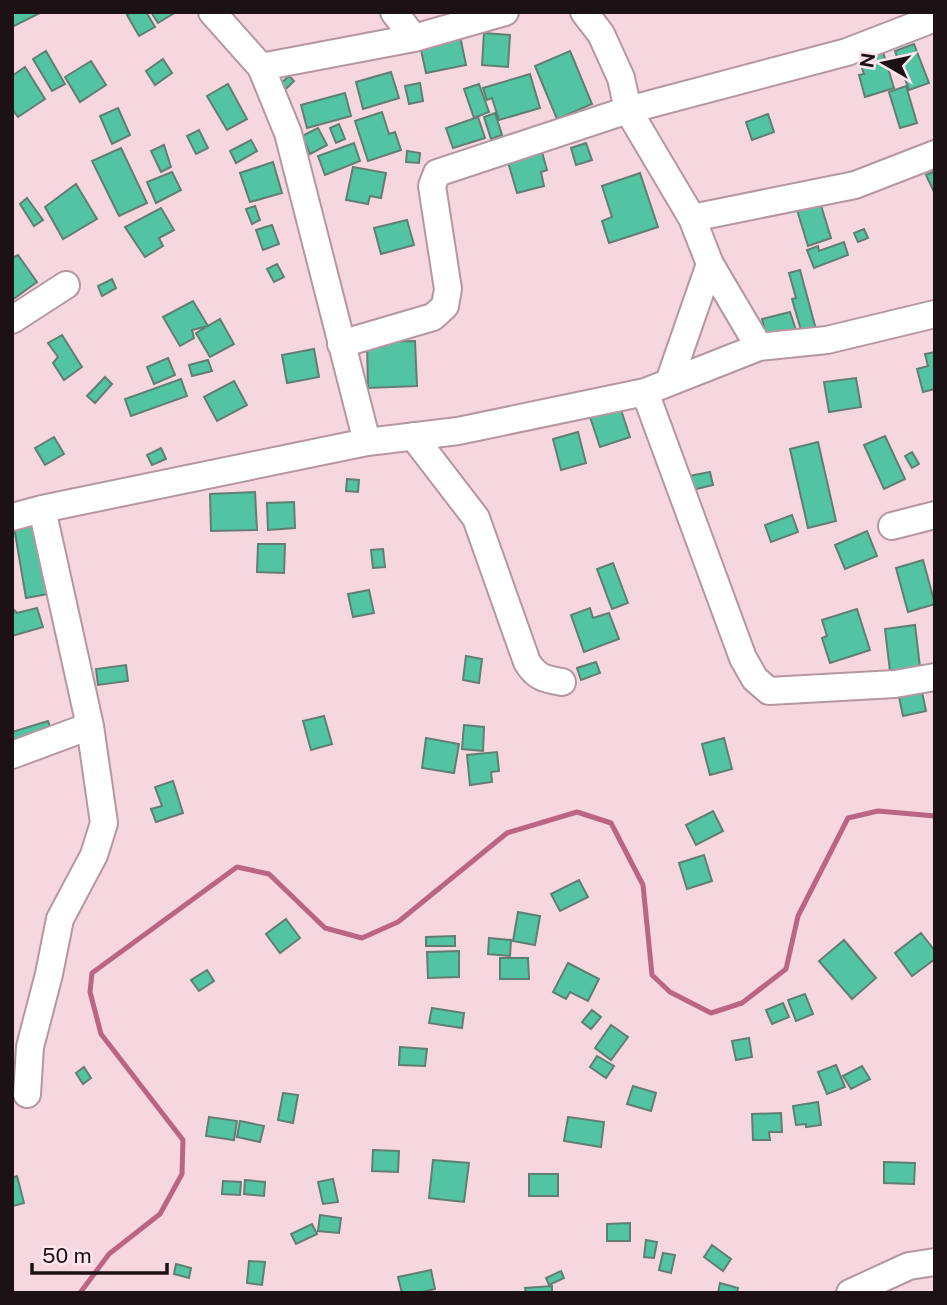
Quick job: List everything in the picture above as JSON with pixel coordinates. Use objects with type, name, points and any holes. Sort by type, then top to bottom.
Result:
[{"type":"street","points":[[212,12],[261,66],[288,133],[367,442]]},
{"type":"street","points":[[394,12],[414,38]]},
{"type":"street","points":[[261,66],[414,38],[505,12]]},
{"type":"street","points":[[584,12],[601,34],[621,78],[628,110],[692,218],[710,264],[759,346]]},
{"type":"street","points":[[341,344],[433,317],[445,306],[448,289],[432,186],[437,173],[628,110],[847,52],[935,18]]},
{"type":"street","points":[[692,218],[855,185],[935,154]]},
{"type":"street","points":[[669,382],[710,264]]},
{"type":"street","points":[[12,320],[66,285]]},
{"type":"street","points":[[12,517],[367,442],[458,431],[645,392],[759,346],[827,340],[935,314]]},
{"type":"street","points":[[645,392],[743,659],[755,679],[769,691],[895,684],[935,677]]},
{"type":"street","points":[[413,436],[476,518],[527,662],[542,679],[562,682]]},
{"type":"street","points":[[27,1094],[21,1046],[49,974],[61,919],[94,855],[104,823],[90,726],[42,509]]},
{"type":"street","points":[[892,526],[935,515]]},
{"type":"street","points":[[12,755],[90,726]]},
{"type":"street","points":[[849,1293],[908,1266],[935,1262]]},
{"type":"building","points":[[12,12],[39,12],[40,13],[12,27]]},
{"type":"building","points":[[131,12],[146,12],[155,27],[139,36],[127,15]]},
{"type":"building","points":[[151,12],[176,12],[158,23]]},
{"type":"building","points":[[484,33],[510,35],[508,67],[482,65]]},
{"type":"building","points":[[460,36],[466,65],[426,73],[420,45]]},
{"type":"building","points":[[914,44],[929,83],[909,90],[895,51]]},
{"type":"building","points":[[46,51],[65,84],[52,91],[33,59]]},
{"type":"building","points":[[570,51],[592,104],[557,119],[535,66]]},
{"type":"building","points":[[883,52],[894,88],[865,97],[859,75],[864,74],[859,60]]},
{"type":"building","points":[[163,59],[172,73],[155,85],[146,71]]},
{"type":"building","points":[[91,61],[106,85],[80,102],[65,77]]},
{"type":"building","points":[[25,67],[45,99],[18,117],[12,109],[12,76]]},
{"type":"building","points":[[391,72],[399,98],[363,109],[356,82]]},
{"type":"building","points":[[530,74],[540,108],[499,120],[492,98],[487,100],[483,88]]},
{"type":"building","points":[[289,76],[294,81],[286,89],[280,84]]},
{"type":"building","points":[[420,83],[423,101],[409,104],[405,86]]},
{"type":"building","points":[[228,84],[247,119],[227,130],[207,96]]},
{"type":"building","points":[[479,84],[489,112],[474,118],[464,89]]},
{"type":"building","points":[[906,86],[917,123],[900,128],[889,92]]},
{"type":"building","points":[[345,93],[351,116],[307,128],[301,105]]},
{"type":"building","points":[[118,108],[130,135],[112,144],[100,116]]},
{"type":"building","points":[[382,112],[389,134],[395,132],[401,150],[368,161],[355,121]]},
{"type":"building","points":[[495,113],[502,135],[491,139],[484,117]]},
{"type":"building","points":[[768,114],[774,132],[752,140],[746,122]]},
{"type":"building","points":[[478,117],[485,138],[453,148],[446,128]]},
{"type":"building","points":[[339,124],[345,139],[336,143],[330,128]]},
{"type":"building","points":[[318,128],[327,145],[310,154],[302,136]]},
{"type":"building","points":[[199,130],[208,148],[196,154],[187,136]]},
{"type":"building","points":[[251,140],[257,151],[236,163],[230,151]]},
{"type":"building","points":[[354,143],[360,161],[325,175],[318,156]]},
{"type":"building","points":[[586,143],[592,160],[576,165],[571,148]]},
{"type":"building","points":[[164,145],[171,167],[161,172],[151,151]]},
{"type":"building","points":[[121,148],[147,203],[119,216],[92,161]]},
{"type":"building","points":[[407,151],[420,153],[419,163],[406,162]]},
{"type":"building","points":[[542,152],[547,170],[541,172],[544,186],[517,193],[508,162]]},
{"type":"building","points":[[273,162],[282,193],[250,202],[240,173]]},
{"type":"building","points":[[353,167],[386,173],[381,198],[370,196],[368,204],[346,200]]},
{"type":"building","points":[[935,171],[935,194],[926,175]]},
{"type":"building","points":[[172,172],[181,190],[156,203],[147,182]]},
{"type":"building","points":[[640,173],[658,227],[609,243],[602,221],[612,217],[602,186]]},
{"type":"building","points":[[76,184],[97,219],[63,239],[45,207]]},
{"type":"building","points":[[27,198],[43,220],[34,226],[20,204]]},
{"type":"building","points":[[820,202],[831,238],[808,246],[797,210]]},
{"type":"building","points":[[255,206],[260,220],[252,224],[246,209]]},
{"type":"building","points":[[161,208],[174,230],[159,238],[163,246],[145,257],[125,227]]},
{"type":"building","points":[[407,220],[414,245],[381,254],[374,228]]},
{"type":"building","points":[[272,225],[279,244],[263,250],[256,230]]},
{"type":"building","points":[[864,229],[868,238],[858,242],[854,233]]},
{"type":"building","points":[[844,242],[848,255],[814,268],[807,250],[818,246],[819,251]]},
{"type":"building","points":[[18,255],[37,282],[12,300],[12,258]]},
{"type":"building","points":[[277,264],[284,277],[274,282],[267,269]]},
{"type":"building","points":[[800,270],[817,333],[803,337],[792,299],[796,298],[789,273]]},
{"type":"building","points":[[112,279],[116,288],[102,296],[98,286]]},
{"type":"building","points":[[193,301],[208,326],[192,330],[194,338],[180,346],[163,317]]},
{"type":"building","points":[[790,312],[796,330],[767,338],[762,319]]},
{"type":"building","points":[[220,319],[234,344],[210,357],[196,333]]},
{"type":"building","points":[[62,335],[82,367],[64,380],[53,363],[58,357],[48,343]]},
{"type":"building","points":[[415,341],[417,386],[368,388],[367,342]]},
{"type":"building","points":[[314,349],[319,377],[287,383],[282,355]]},
{"type":"building","points":[[935,352],[935,389],[923,392],[917,369],[928,366],[925,354]]},
{"type":"building","points":[[168,358],[175,375],[154,384],[147,367]]},
{"type":"building","points":[[208,360],[212,371],[192,376],[189,365]]},
{"type":"building","points":[[105,377],[112,384],[95,403],[87,396]]},
{"type":"building","points":[[856,378],[861,407],[829,412],[824,382]]},
{"type":"building","points":[[181,379],[187,396],[131,416],[125,399]]},
{"type":"building","points":[[234,381],[247,405],[217,421],[204,397]]},
{"type":"building","points":[[620,407],[630,437],[600,447],[590,417]]},
{"type":"building","points":[[578,432],[586,463],[561,470],[553,439]]},
{"type":"building","points":[[885,436],[905,479],[884,489],[864,445]]},
{"type":"building","points":[[54,437],[64,454],[45,465],[35,448]]},
{"type":"building","points":[[818,442],[836,521],[808,528],[790,449]]},
{"type":"building","points":[[161,448],[166,459],[152,465],[147,455]]},
{"type":"building","points":[[912,452],[919,464],[912,468],[905,456]]},
{"type":"building","points":[[710,472],[713,485],[692,490],[689,476]]},
{"type":"building","points":[[347,479],[359,480],[358,492],[346,491]]},
{"type":"building","points":[[255,492],[257,530],[211,531],[210,494]]},
{"type":"building","points":[[294,502],[295,528],[268,530],[267,503]]},
{"type":"building","points":[[792,515],[798,532],[771,542],[765,525]]},
{"type":"building","points":[[35,517],[48,594],[26,598],[13,521]]},
{"type":"building","points":[[867,531],[877,556],[845,569],[835,545]]},
{"type":"building","points":[[258,544],[285,544],[284,573],[257,572]]},
{"type":"building","points":[[383,549],[385,567],[373,568],[371,550]]},
{"type":"building","points":[[923,560],[935,604],[908,612],[896,568]]},
{"type":"building","points":[[613,563],[628,603],[612,609],[597,569]]},
{"type":"building","points":[[369,590],[374,613],[353,617],[348,594]]},
{"type":"building","points":[[37,608],[43,627],[12,636],[12,610],[17,613]]},
{"type":"building","points":[[590,608],[593,618],[609,613],[619,639],[584,652],[571,615]]},
{"type":"building","points":[[857,609],[870,650],[830,663],[822,638],[827,636],[822,620]]},
{"type":"building","points":[[915,625],[920,667],[890,671],[885,629]]},
{"type":"building","points":[[466,656],[482,659],[479,683],[463,680]]},
{"type":"building","points":[[596,662],[600,673],[581,680],[577,668]]},
{"type":"building","points":[[126,665],[128,681],[98,685],[96,669]]},
{"type":"building","points":[[921,687],[926,711],[903,716],[898,692]]},
{"type":"building","points":[[324,716],[332,744],[311,750],[303,721]]},
{"type":"building","points":[[48,721],[53,736],[12,748],[12,732]]},
{"type":"building","points":[[464,725],[484,727],[483,751],[462,749]]},
{"type":"building","points":[[426,738],[459,744],[454,773],[422,768]]},
{"type":"building","points":[[724,738],[732,769],[710,775],[702,744]]},
{"type":"building","points":[[497,752],[499,771],[491,772],[492,782],[470,785],[467,755]]},
{"type":"building","points":[[173,781],[183,813],[156,822],[151,809],[162,806],[155,787]]},
{"type":"building","points":[[713,811],[723,831],[696,845],[686,825]]},
{"type":"building","points":[[704,855],[712,881],[687,889],[679,863]]},
{"type":"building","points":[[579,880],[588,897],[560,911],[551,894]]},
{"type":"building","points":[[518,912],[540,916],[535,945],[513,941]]},
{"type":"building","points":[[286,919],[300,938],[280,953],[266,934]]},
{"type":"building","points":[[921,933],[935,951],[935,959],[912,976],[895,953]]},
{"type":"building","points":[[455,936],[455,946],[426,946],[426,937]]},
{"type":"building","points":[[489,938],[511,940],[510,956],[488,954]]},
{"type":"building","points":[[844,940],[876,978],[852,999],[819,961]]},
{"type":"building","points":[[459,951],[459,977],[428,978],[427,952]]},
{"type":"building","points":[[500,958],[528,958],[529,979],[500,979]]},
{"type":"building","points":[[568,963],[599,979],[588,1001],[570,992],[566,999],[553,992]]},
{"type":"building","points":[[207,970],[214,981],[199,991],[191,980]]},
{"type":"building","points":[[805,994],[813,1014],[796,1021],[788,1000]]},
{"type":"building","points":[[783,1003],[789,1017],[772,1024],[766,1010]]},
{"type":"building","points":[[432,1008],[464,1013],[462,1028],[429,1023]]},
{"type":"building","points":[[592,1010],[601,1017],[591,1029],[582,1022]]},
{"type":"building","points":[[611,1025],[628,1037],[611,1060],[595,1048]]},
{"type":"building","points":[[749,1038],[752,1057],[736,1060],[732,1041]]},
{"type":"building","points":[[400,1047],[427,1049],[425,1066],[399,1065]]},
{"type":"building","points":[[597,1056],[614,1066],[606,1078],[590,1067]]},
{"type":"building","points":[[836,1065],[845,1087],[827,1094],[818,1072]]},
{"type":"building","points":[[862,1066],[870,1079],[851,1089],[843,1076]]},
{"type":"building","points":[[84,1067],[91,1078],[83,1084],[76,1073]]},
{"type":"building","points":[[633,1086],[656,1093],[651,1111],[627,1104]]},
{"type":"building","points":[[283,1093],[298,1095],[293,1123],[278,1120]]},
{"type":"building","points":[[818,1102],[821,1125],[796,1125],[793,1106]]},
{"type":"building","points":[[781,1113],[782,1132],[769,1132],[770,1140],[753,1140],[752,1114]]},
{"type":"building","points":[[209,1117],[237,1121],[234,1140],[206,1136]]},
{"type":"building","points":[[568,1117],[604,1122],[601,1147],[564,1141]]},
{"type":"building","points":[[240,1121],[264,1126],[260,1142],[237,1137]]},
{"type":"building","points":[[373,1150],[399,1151],[398,1172],[372,1171]]},
{"type":"building","points":[[433,1160],[469,1163],[464,1202],[429,1198]]},
{"type":"building","points":[[884,1162],[915,1163],[914,1184],[884,1183]]},
{"type":"building","points":[[529,1174],[558,1174],[558,1196],[529,1196]]},
{"type":"building","points":[[17,1176],[24,1203],[13,1206],[12,1178]]},
{"type":"building","points":[[333,1179],[338,1202],[323,1204],[318,1182]]},
{"type":"building","points":[[245,1180],[265,1182],[264,1196],[244,1194]]},
{"type":"building","points":[[223,1181],[241,1182],[240,1195],[222,1194]]},
{"type":"building","points":[[320,1215],[341,1218],[339,1233],[318,1231]]},
{"type":"building","points":[[630,1223],[630,1241],[607,1241],[607,1224]]},
{"type":"building","points":[[312,1224],[317,1234],[296,1244],[291,1234]]},
{"type":"building","points":[[646,1240],[657,1242],[654,1258],[644,1257]]},
{"type":"building","points":[[712,1245],[731,1259],[723,1271],[704,1257]]},
{"type":"building","points":[[663,1253],[675,1255],[671,1273],[659,1270]]},
{"type":"building","points":[[249,1261],[265,1262],[262,1285],[247,1283]]},
{"type":"building","points":[[176,1264],[191,1268],[189,1278],[174,1274]]},
{"type":"building","points":[[431,1270],[435,1289],[402,1293],[398,1277]]},
{"type":"building","points":[[561,1271],[564,1278],[549,1285],[546,1278]]},
{"type":"building","points":[[720,1283],[738,1288],[737,1293],[718,1293]]},
{"type":"building","points":[[552,1286],[552,1293],[526,1293],[525,1288]]},
{"type":"waterway","points":[[80,1293],[109,1254],[160,1214],[182,1174],[183,1140],[101,1034],[90,992],[92,973],[237,867],[269,874],[325,928],[362,938],[398,922],[507,833],[577,812],[611,823],[643,885],[652,975],[670,992],[711,1013],[742,1003],[786,969],[798,916],[848,818],[878,811],[935,816]]}]
